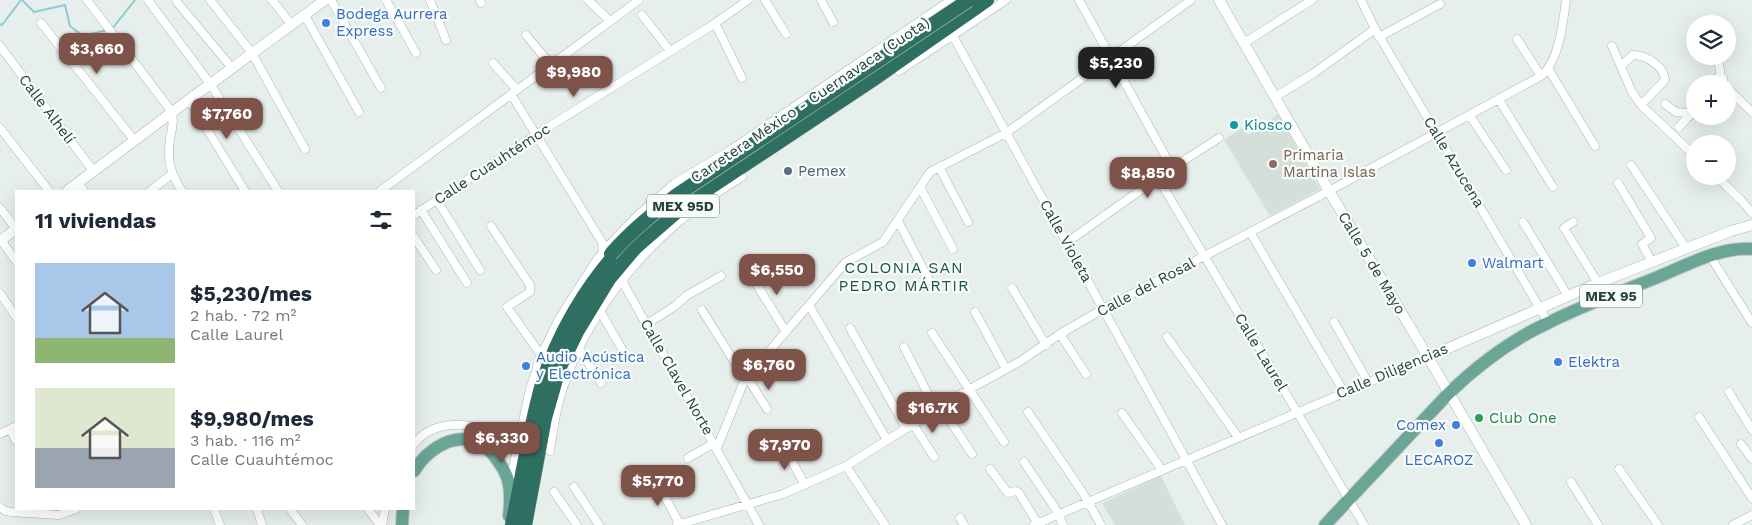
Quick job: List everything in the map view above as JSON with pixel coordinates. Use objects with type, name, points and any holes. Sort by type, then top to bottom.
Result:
[{"type":"highway","name":"Carretera México - Cuernavaca (Cuota)","points":[[511,525],[532,423],[543,382],[556,347],[585,294],[599,273],[646,222],[731,155],[820,104],[968,0]]},
{"type":"highway","points":[[511,525],[528,422],[534,395],[547,359],[563,324],[579,297],[617,247],[650,216],[677,195],[968,0]]},
{"type":"highway","points":[[523,525],[536,423],[546,385],[562,346],[578,316],[597,287],[623,254],[647,230],[681,203],[976,0]]},
{"type":"highway","name":"Carretera México - Cuernavaca (Cuota)","points":[[523,525],[545,418],[559,369],[578,330],[609,279],[634,248],[687,203],[871,81],[987,0]]},
{"type":"highway","points":[[871,81],[886,79],[899,71]]},
{"type":"main road","name":"MEX 95","points":[[1325,525],[1449,393],[1497,353],[1548,322],[1640,284],[1710,256],[1740,248],[1752,249]]},
{"type":"main road","points":[[415,470],[422,460],[437,447],[448,442],[460,438],[482,444],[493,452],[502,467],[509,485],[511,525]]},
{"type":"main road","points":[[402,525],[403,510]]},
{"type":"street","points":[[86,0],[118,39],[172,112],[174,124],[168,156],[172,174],[181,190]]},
{"type":"street","points":[[148,0],[211,85],[277,190]]},
{"type":"street","points":[[210,0],[252,53],[305,149]]},
{"type":"street","points":[[272,0],[291,24]]},
{"type":"street","points":[[81,187],[94,172],[134,140],[325,0]]},
{"type":"street","points":[[331,0],[381,88]]},
{"type":"street","points":[[386,0],[416,53]]},
{"type":"street","points":[[430,0],[446,40]]},
{"type":"street","points":[[588,0],[610,21]]},
{"type":"street","points":[[381,190],[639,0]]},
{"type":"street","name":"Calle Cuauhtémoc","points":[[417,212],[536,134],[715,23],[748,0]]},
{"type":"street","points":[[765,0],[786,34]]},
{"type":"street","points":[[821,0],[833,22]]},
{"type":"street","points":[[935,0],[940,8]]},
{"type":"street","points":[[509,485],[529,393],[541,355],[560,317],[603,252],[639,214],[675,184],[731,155],[951,0]]},
{"type":"street","points":[[899,71],[1006,0]]},
{"type":"street","points":[[1079,0],[1172,168]]},
{"type":"street","points":[[688,458],[716,445],[746,378],[846,262],[883,242],[930,172],[1006,133],[1191,0]]},
{"type":"street","name":"Calle 5 de Mayo","points":[[1219,0],[1329,191],[1449,393],[1523,524]]},
{"type":"street","points":[[1244,43],[1312,0]]},
{"type":"street","name":"Calle Azucena","points":[[1361,0],[1379,37],[1548,322]]},
{"type":"street","name":"Calle del Rosal","points":[[679,525],[747,505],[805,484],[846,466],[909,426],[1046,345],[1060,334],[1104,309],[1437,134],[1541,76],[1548,70],[1559,40],[1566,0]]},
{"type":"street","points":[[177,2],[232,68]]},
{"type":"street","points":[[1379,37],[1440,4]]},
{"type":"street","points":[[304,14],[360,112]]},
{"type":"street","points":[[642,15],[670,51]]},
{"type":"street","points":[[41,23],[134,140]]},
{"type":"street","points":[[715,23],[742,78]]},
{"type":"street","points":[[1275,97],[1375,29]]},
{"type":"street","points":[[526,35],[551,65]]},
{"type":"street","name":"Calle Violeta","points":[[953,36],[1222,525]]},
{"type":"street","points":[[1518,39],[1541,76]]},
{"type":"street","name":"Calle Alhelí","points":[[0,46],[94,172]]},
{"type":"street","points":[[1612,46],[1632,92],[1640,105],[1686,148]]},
{"type":"street","points":[[1621,66],[1633,55],[1641,55],[1656,65],[1664,74],[1665,80],[1640,105]]},
{"type":"street","points":[[493,63],[514,92],[536,134],[602,242],[603,252]]},
{"type":"street","points":[[1548,70],[1595,146]]},
{"type":"street","points":[[1736,97],[1752,112]]},
{"type":"street","points":[[189,100],[244,190]]},
{"type":"street","points":[[1499,100],[1554,187]]},
{"type":"street","points":[[1665,104],[1676,112],[1686,113]]},
{"type":"street","points":[[1470,116],[1506,170]]},
{"type":"street","points":[[1679,127],[1686,119]]},
{"type":"street","points":[[0,128],[48,190]]},
{"type":"street","points":[[1066,243],[1172,168],[1219,138]]},
{"type":"street","points":[[1631,165],[1686,248]]},
{"type":"street","points":[[940,167],[968,222]]},
{"type":"street","points":[[151,190],[172,174]]},
{"type":"street","points":[[550,451],[563,387],[579,349],[600,311],[622,281],[653,245],[718,191],[742,177]]},
{"type":"street","name":"Calle Laurel","points":[[1158,178],[1364,525]]},
{"type":"street","points":[[1618,183],[1651,238],[1642,244],[1652,262]]},
{"type":"street","points":[[1725,185],[1752,214]]},
{"type":"street","points":[[920,187],[953,249]]},
{"type":"street","points":[[437,200],[480,270]]},
{"type":"street","points":[[0,208],[15,228]]},
{"type":"street","points":[[417,212],[467,283]]},
{"type":"street","points":[[898,221],[929,280]]},
{"type":"street","points":[[1523,222],[1568,296]]},
{"type":"street","points":[[1573,222],[1564,228],[1598,283]]},
{"type":"street","name":"Calle Diligencias","points":[[1036,524],[1598,283],[1731,231],[1752,225]]},
{"type":"street","points":[[491,226],[530,285],[530,292],[507,307],[541,355]]},
{"type":"street","points":[[15,230],[1,240],[15,260]]},
{"type":"street","points":[[1250,232],[1344,392]]},
{"type":"street","points":[[415,238],[436,270]]},
{"type":"street","points":[[1710,256],[1752,323]]},
{"type":"street","points":[[1634,269],[1640,284]]},
{"type":"street","points":[[647,324],[675,306],[686,296],[721,276]]},
{"type":"street","points":[[752,277],[786,332]]},
{"type":"street","name":"Calle Clavel Norte","points":[[622,281],[760,525]]},
{"type":"street","points":[[1012,288],[1046,345]]},
{"type":"street","points":[[0,293],[15,316]]},
{"type":"street","points":[[809,305],[886,440]]},
{"type":"street","points":[[702,310],[767,409]]},
{"type":"street","points":[[600,311],[622,349]]},
{"type":"street","points":[[975,312],[1006,369]]},
{"type":"street","points":[[1334,322],[1368,382]]},
{"type":"street","points":[[850,328],[909,426],[934,457]]},
{"type":"street","points":[[932,333],[1004,442]]},
{"type":"street","points":[[1060,334],[1086,374]]},
{"type":"street","points":[[1167,337],[1238,437]]},
{"type":"street","points":[[904,347],[939,408],[972,454]]},
{"type":"street","points":[[579,349],[601,383]]},
{"type":"street","points":[[1729,392],[1752,430]]},
{"type":"street","points":[[1028,412],[1088,502],[1100,525]]},
{"type":"street","points":[[1122,413],[1162,470]]},
{"type":"street","points":[[1699,417],[1752,498]]},
{"type":"street","points":[[415,442],[432,429],[451,425],[470,426],[486,431],[517,448]]},
{"type":"street","points":[[0,434],[13,428]]},
{"type":"street","points":[[1741,444],[1752,459]]},
{"type":"street","points":[[784,447],[805,484]]},
{"type":"street","points":[[1024,462],[1055,508],[1063,525]]},
{"type":"street","points":[[846,466],[885,525]]},
{"type":"street","points":[[990,469],[1008,493],[1016,491],[1019,493],[1036,524]]},
{"type":"street","points":[[1619,469],[1658,525]]},
{"type":"street","points":[[656,480],[679,525]]},
{"type":"street","points":[[1571,482],[1598,525]]},
{"type":"street","points":[[574,487],[599,525]]},
{"type":"street","points":[[554,492],[577,525]]},
{"type":"street","points":[[0,507],[5,511],[12,512],[59,515],[73,510]]},
{"type":"street","points":[[214,510],[220,525]]},
{"type":"street","points":[[257,510],[262,525]]},
{"type":"street","points":[[293,510],[302,525]]},
{"type":"street","points":[[369,510],[381,525]]},
{"type":"street","points":[[381,525],[385,510]]},
{"type":"street","points":[[1733,525],[1752,515]]},
{"type":"shaded area","name":"Primaria Martina Islas","points":[[1278,114],[1320,189],[1270,216],[1224,140],[1243,127],[1248,135]]},
{"type":"shaded area","points":[[1161,476],[1185,525],[1115,525],[1102,503]]},
{"type":"waterway","points":[[0,24],[2,25],[21,0]]},
{"type":"waterway","points":[[22,0],[34,12],[65,5],[70,26],[83,36],[107,30]]},
{"type":"waterway","points":[[112,29],[135,0]]},
{"type":"place","name":"Bodega Aurrera Express","points":[[326,23]]},
{"type":"place","name":"Kiosco","points":[[1234,125]]},
{"type":"place","name":"Primaria Martina Islas","points":[[1273,164]]},
{"type":"place","name":"Pemex","points":[[788,171]]},
{"type":"place","name":"Walmart","points":[[1472,263]]},
{"type":"place","name":"Elektra","points":[[1558,362]]},
{"type":"place","name":"Audio Acústica y Electrónica","points":[[526,366]]},
{"type":"place","name":"Club One","points":[[1479,418]]},
{"type":"place","name":"Comex","points":[[1456,425]]},
{"type":"place","name":"LECAROZ","points":[[1439,443]]},
{"type":"district","name":"COLONIA SAN PEDRO MÁRTIR","points":[[904,276]]}]
